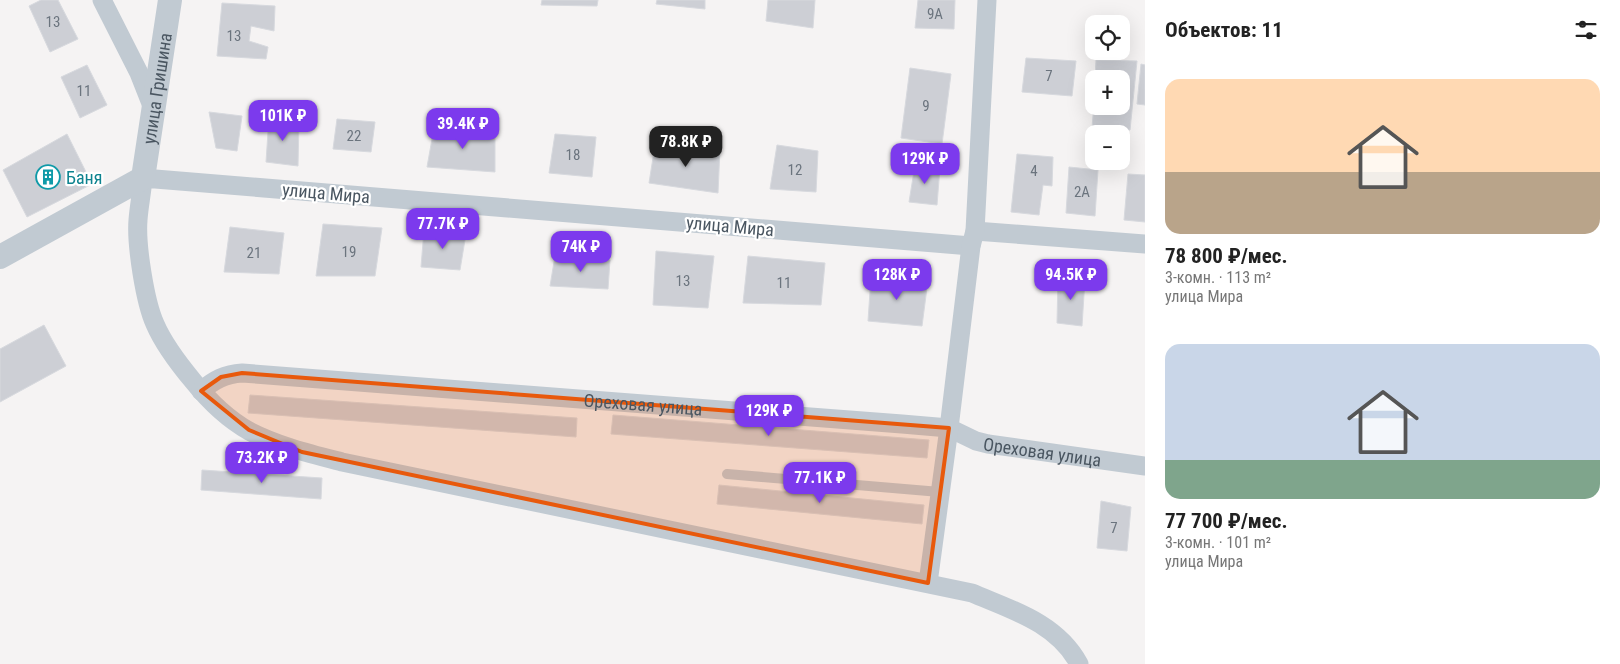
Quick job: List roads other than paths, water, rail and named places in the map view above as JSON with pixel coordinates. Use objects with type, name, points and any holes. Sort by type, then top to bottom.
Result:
[{"type":"street","points":[[102,0],[139,73],[154,112]]},
{"type":"street","name":"улица Гришина","points":[[144,178],[170,0]]},
{"type":"street","points":[[928,583],[973,238],[987,0]]},
{"type":"street","points":[[0,257],[144,178]]},
{"type":"street","points":[[144,178],[138,221],[139,238],[149,307],[155,324],[168,348],[216,408],[232,420],[265,439],[342,462],[972,592],[1021,614],[1052,631],[1065,642],[1079,664]]},
{"type":"street","name":"улица Мира","points":[[144,178],[973,238],[1145,244]]},
{"type":"street","name":"Ореховая улица","points":[[201,391],[221,376],[242,373],[949,428],[976,441],[988,444],[1145,466]]},
{"type":"lane","points":[[727,474],[940,492]]},
{"type":"place","name":"Баня","points":[[48,177]]}]
